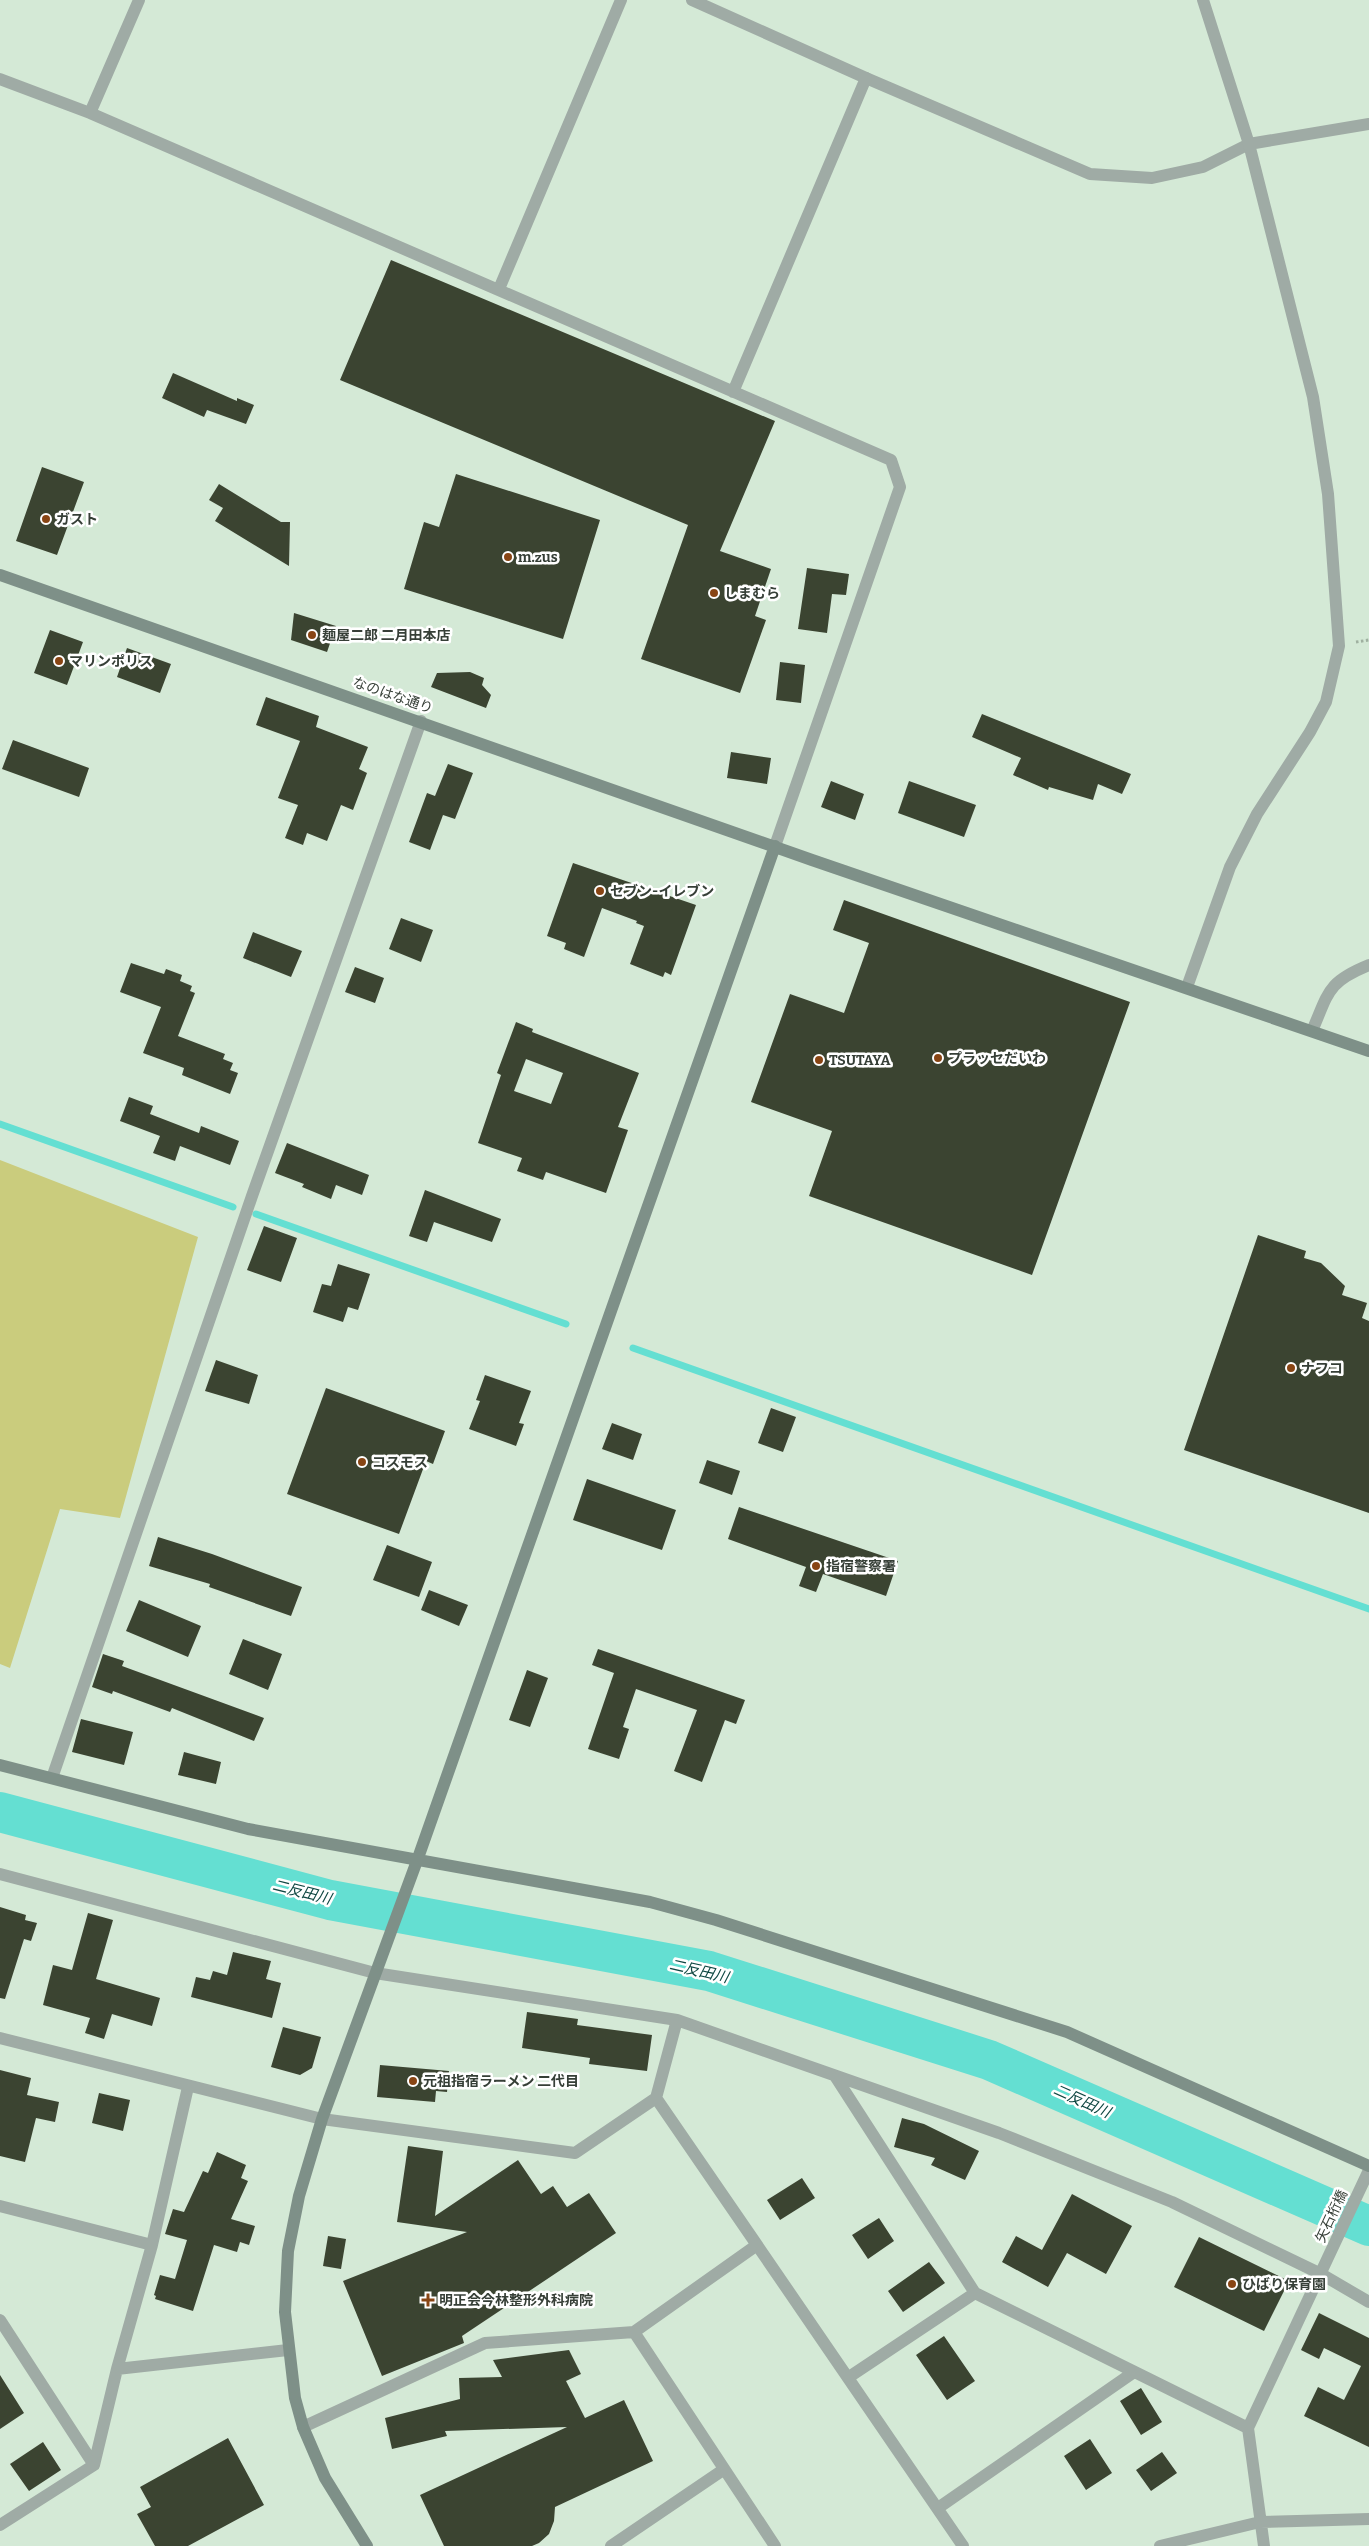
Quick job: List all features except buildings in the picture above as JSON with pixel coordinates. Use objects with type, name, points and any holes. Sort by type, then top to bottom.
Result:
[{"type":"street","points":[[90,113],[139,0]]},
{"type":"street","points":[[499,289],[621,0]]},
{"type":"street","points":[[692,0],[866,78],[1090,174],[1152,178],[1204,167],[1249,144],[1369,124]]},
{"type":"street","points":[[1187,987],[1230,867],[1256,814],[1310,732],[1326,702],[1339,646],[1328,494],[1314,397],[1249,144],[1203,0]]},
{"type":"street","points":[[0,78],[90,113],[891,460],[900,487],[418,1858],[322,2119],[299,2196],[288,2251],[285,2312],[295,2398],[303,2427],[325,2478],[367,2546]]},
{"type":"street","points":[[733,392],[866,78]]},
{"type":"street","name":"なのはな通り","points":[[0,574],[775,846],[1369,1051]]},
{"type":"street","points":[[52,1778],[252,1196],[422,721]]},
{"type":"street","points":[[1312,1031],[1330,990],[1340,978],[1369,965]]},
{"type":"street","points":[[0,1765],[248,1829],[418,1858],[650,1902],[716,1920],[1067,2032],[1369,2168]]},
{"type":"street","points":[[0,1874],[375,1973],[677,2020],[999,2133],[1172,2202],[1321,2274],[1369,2302]]},
{"type":"street","points":[[0,2038],[188,2087],[322,2119],[575,2153],[656,2098],[677,2020]]},
{"type":"street","points":[[835,2076],[975,2293],[1248,2428],[1264,2546]]},
{"type":"street","points":[[0,2525],[94,2465],[117,2369],[152,2245],[188,2087]]},
{"type":"street","points":[[656,2098],[963,2546]]},
{"type":"street","name":"矢石桁橋","points":[[1248,2428],[1369,2168]]},
{"type":"street","points":[[0,2206],[152,2245]]},
{"type":"street","points":[[303,2427],[485,2343],[634,2332],[758,2245]]},
{"type":"street","points":[[849,2377],[975,2293]]},
{"type":"street","points":[[0,2320],[94,2465]]},
{"type":"street","points":[[634,2332],[723,2470],[775,2546]]},
{"type":"street","points":[[117,2369],[288,2350]]},
{"type":"street","points":[[938,2508],[1134,2372]]},
{"type":"street","points":[[611,2546],[723,2470]]},
{"type":"street","points":[[1160,2546],[1260,2522],[1369,2519]]},
{"type":"green space","points":[[0,1160],[198,1237],[120,1518],[60,1509],[10,1668],[0,1664]]},
{"type":"waterway","points":[[0,1124],[233,1207]]},
{"type":"waterway","points":[[256,1214],[566,1324]]},
{"type":"waterway","points":[[633,1348],[1369,1609]]},
{"type":"waterway","name":"二反田川","points":[[0,1812],[330,1900],[709,1971],[989,2060],[1369,2226]]},
{"type":"place","name":"ガスト","points":[[46,519]]},
{"type":"place","name":"m.zus","points":[[508,557]]},
{"type":"place","name":"しまむら","points":[[714,593]]},
{"type":"place","name":"麺屋二郎 二月田本店","points":[[312,635]]},
{"type":"place","name":"マリンポリス","points":[[59,661]]},
{"type":"place","name":"セブン-イレブン","points":[[600,891]]},
{"type":"place","name":"プラッセだいわ","points":[[938,1058]]},
{"type":"place","name":"TSUTAYA","points":[[819,1060]]},
{"type":"place","name":"ナフコ","points":[[1291,1368]]},
{"type":"place","name":"コスモス","points":[[362,1462]]},
{"type":"place","name":"指宿警察署","points":[[816,1566]]},
{"type":"place","name":"元祖指宿ラーメン 二代目","points":[[413,2081]]},
{"type":"place","name":"ひばり保育園","points":[[1232,2284]]},
{"type":"place","name":"明正会今林整形外科病院","points":[[428,2300]]}]
